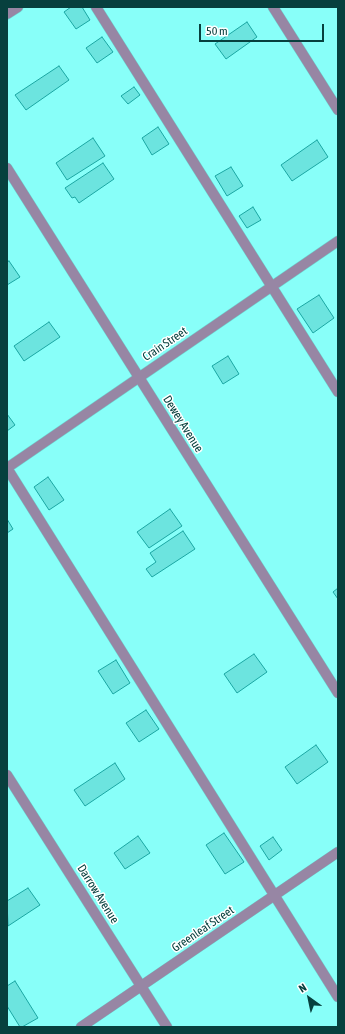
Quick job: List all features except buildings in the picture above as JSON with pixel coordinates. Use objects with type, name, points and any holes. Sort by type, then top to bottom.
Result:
[{"type":"street","points":[[7,14],[18,7]]},
{"type":"street","points":[[96,7],[338,392]]},
{"type":"street","points":[[272,7],[338,110]]},
{"type":"street","name":"Dewey Avenue","points":[[7,168],[336,687]]},
{"type":"street","name":"Crain Street","points":[[7,468],[338,241]]},
{"type":"street","points":[[7,468],[338,996]]},
{"type":"street","name":"Darrow Avenue","points":[[7,775],[167,1027]]},
{"type":"street","name":"Greenleaf Street","points":[[81,1027],[142,987],[338,852]]}]
